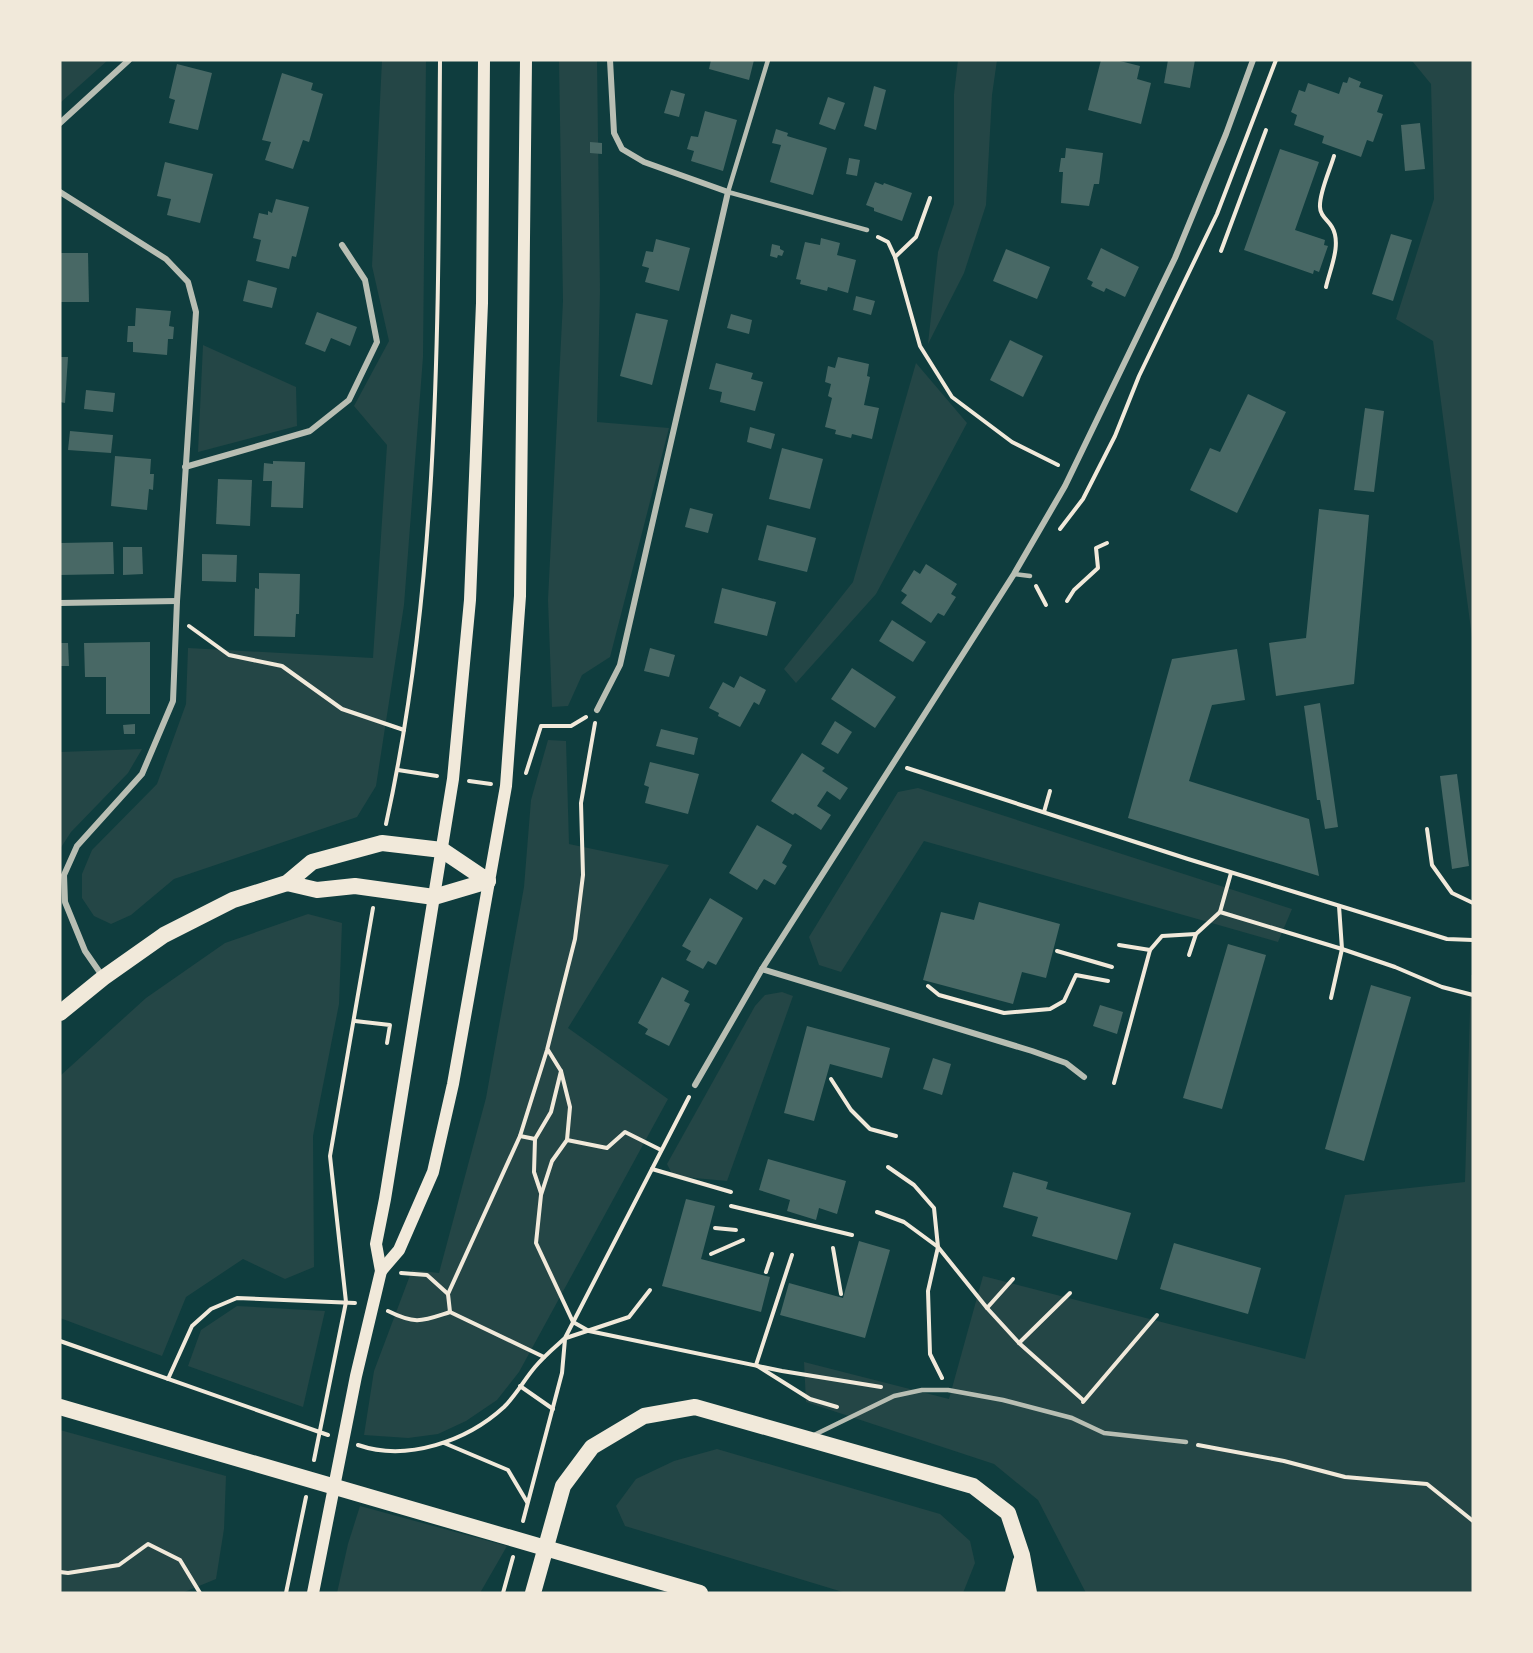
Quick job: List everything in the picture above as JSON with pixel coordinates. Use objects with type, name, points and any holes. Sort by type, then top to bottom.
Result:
[{"type":"highway","points":[[60,1013],[164,935],[233,900],[287,883],[312,862],[382,843],[442,850],[488,881]]},
{"type":"highway","points":[[287,883],[317,890],[356,886],[434,897],[488,881]]},
{"type":"highway","points":[[60,1407],[700,1593]]},
{"type":"highway","points":[[533,1593],[563,1486],[592,1447],[645,1416],[695,1407],[973,1486],[1008,1513],[1022,1555],[1029,1593]]},
{"type":"highway","points":[[1013,1593],[1022,1555]]},
{"type":"main road","points":[[313,1593],[354,1389],[381,1270],[376,1244],[453,779],[470,600],[482,303],[484,60]]},
{"type":"main road","points":[[381,1270],[399,1250],[433,1172],[453,1084],[506,786],[520,596],[526,60]]},
{"type":"street","points":[[60,123],[129,60]]},
{"type":"street","points":[[597,710],[620,666],[728,192],[644,162],[622,149],[614,133],[610,60]]},
{"type":"street","points":[[695,1085],[762,969],[1014,574],[1071,472],[1175,258],[1227,134],[1253,60]]},
{"type":"street","points":[[60,192],[166,259],[188,282],[195,312],[173,701],[142,774],[77,846],[63,875],[65,902],[84,951],[104,978]]},
{"type":"street","points":[[185,467],[310,431],[349,400],[377,342],[365,280],[342,245]]},
{"type":"street","points":[[60,603],[177,601]]},
{"type":"street","points":[[762,969],[1032,1051],[1066,1063],[1084,1077]]},
{"type":"lane","points":[[768,60],[728,192],[867,230]]},
{"type":"lane","points":[[1014,574],[1030,576]]},
{"type":"lane","points":[[806,1438],[894,1396],[922,1390],[948,1390],[1003,1400],[1072,1418],[1104,1433],[1186,1442]]},
{"type":"path","points":[[382,843],[398,770],[421,608],[437,359],[441,60]]},
{"type":"path","points":[[1221,251],[1266,130]]},
{"type":"path","points":[[1326,287],[1336,249],[1336,238],[1333,227],[1320,208],[1334,156]]},
{"type":"path","points":[[896,256],[916,237],[930,198]]},
{"type":"path","points":[[867,230],[888,242],[896,256],[920,346],[952,397],[1012,442],[1092,483]]},
{"type":"path","points":[[1067,601],[1074,590],[1098,568],[1096,548],[1107,543]]},
{"type":"path","points":[[1030,576],[1046,605]]},
{"type":"path","points":[[177,617],[229,655],[282,666],[342,709],[404,730]]},
{"type":"path","points":[[450,1312],[448,1294],[519,1136],[547,1050],[575,939],[583,875],[581,803],[597,710]]},
{"type":"path","points":[[892,763],[1231,873],[1447,939],[1472,941]]},
{"type":"path","points":[[1044,812],[1050,791]]},
{"type":"path","points":[[1427,829],[1432,865],[1452,893],[1473,903]]},
{"type":"path","points":[[1189,955],[1196,934],[1220,912],[1231,873]]},
{"type":"path","points":[[329,1384],[346,1302],[330,1156],[355,1022],[376,888]]},
{"type":"path","points":[[1331,998],[1342,949],[1339,906]]},
{"type":"path","points":[[1220,912],[1342,949],[1395,967],[1442,987],[1473,995]]},
{"type":"path","points":[[1114,1083],[1150,950],[1162,936],[1196,934]]},
{"type":"path","points":[[1119,945],[1150,950]]},
{"type":"path","points":[[1057,951],[1112,967]]},
{"type":"path","points":[[928,986],[939,995],[1004,1013],[1050,1009],[1064,1001],[1076,975],[1108,981]]},
{"type":"path","points":[[355,1022],[390,1025],[387,1043]]},
{"type":"path","points":[[547,1050],[561,1071],[570,1107],[567,1140],[552,1161],[542,1195],[536,1243],[573,1322],[589,1331],[756,1365],[882,1387],[894,1396]]},
{"type":"path","points":[[542,1195],[534,1172],[535,1139],[551,1112],[561,1071]]},
{"type":"path","points":[[831,1079],[850,1110],[870,1129],[896,1136]]},
{"type":"path","points":[[349,1442],[369,1449],[410,1450],[444,1443],[472,1431],[505,1406],[544,1358],[565,1338],[695,1085]]},
{"type":"path","points":[[567,1140],[607,1148],[625,1132],[661,1150]]},
{"type":"path","points":[[519,1136],[535,1139]]},
{"type":"path","points":[[888,1167],[914,1185],[934,1208],[938,1247],[928,1291],[930,1354],[948,1390]]},
{"type":"path","points":[[652,1169],[732,1192]]},
{"type":"path","points":[[731,1206],[852,1235]]},
{"type":"path","points":[[877,1212],[904,1222],[938,1247],[1018,1344],[1083,1400]]},
{"type":"path","points":[[715,1228],[736,1230]]},
{"type":"path","points":[[711,1254],[743,1240]]},
{"type":"path","points":[[833,1248],[841,1294]]},
{"type":"path","points":[[766,1272],[772,1254]]},
{"type":"path","points":[[756,1365],[792,1255]]},
{"type":"path","points":[[381,1270],[427,1275],[448,1294]]},
{"type":"path","points":[[987,1308],[1013,1279]]},
{"type":"path","points":[[565,1338],[629,1317],[650,1290]]},
{"type":"path","points":[[1018,1344],[1070,1293]]},
{"type":"path","points":[[168,1379],[192,1326],[211,1309],[237,1298],[373,1304],[405,1319],[422,1321],[450,1312],[544,1358]]},
{"type":"path","points":[[1072,1418],[1083,1400],[1157,1315]]},
{"type":"path","points":[[522,1524],[562,1373],[565,1338]]},
{"type":"path","points":[[60,1341],[329,1435]]},
{"type":"path","points":[[756,1365],[810,1399],[858,1414]]},
{"type":"path","points":[[520,1386],[552,1409]]},
{"type":"path","points":[[1186,1442],[1284,1461],[1345,1478],[1427,1484],[1473,1521]]},
{"type":"path","points":[[444,1443],[508,1470],[528,1502]]},
{"type":"path","points":[[286,1593],[298,1538]]},
{"type":"path","points":[[60,1572],[68,1573],[119,1564],[148,1544],[180,1560],[200,1593]]},
{"type":"path","points":[[503,1592],[516,1546]]},
{"type":"shaded area","points":[[60,60],[108,60],[60,103]]},
{"type":"shaded area","points":[[382,60],[426,60],[423,357],[404,605],[376,786],[357,817],[174,879],[131,915],[111,924],[94,916],[82,898],[82,874],[92,850],[157,784],[186,704],[188,648],[373,658],[387,445],[354,406],[389,341],[372,266]]},
{"type":"shaded area","points":[[559,60],[597,60],[600,291],[597,422],[669,428],[610,657],[582,675],[568,706],[552,707],[548,600],[563,301]]},
{"type":"shaded area","points":[[958,60],[997,60],[992,95],[986,205],[964,273],[928,344],[938,252],[954,204],[954,94]]},
{"type":"shaded area","points":[[1408,60],[1473,60],[1473,645],[1433,341],[1396,319],[1434,199],[1431,84],[1413,62]]},
{"type":"shaded area","points":[[203,345],[296,387],[297,426],[198,452]]},
{"type":"shaded area","points":[[916,363],[967,423],[876,594],[796,683],[784,669],[853,582]]},
{"type":"shaded area","points":[[548,740],[566,741],[569,844],[669,865],[568,1028],[668,1099],[519,1372],[497,1400],[466,1421],[438,1434],[408,1438],[364,1435],[374,1371],[412,1270],[439,1273],[486,1098],[524,887],[531,800]]},
{"type":"shaded area","points":[[142,749],[128,773],[71,832],[60,849],[60,752]]},
{"type":"shaded area","points":[[918,788],[1292,909],[1278,942],[924,841],[841,972],[819,965],[809,937],[898,792]]},
{"type":"shaded area","points":[[308,914],[342,923],[339,1004],[313,1136],[314,1267],[285,1279],[243,1259],[186,1297],[162,1356],[60,1318],[60,1076],[146,998],[225,943]]},
{"type":"shaded area","points":[[1471,975],[1473,975],[1473,1593],[1086,1593],[1038,1500],[994,1464],[806,1402],[804,1362],[949,1399],[983,1276],[1305,1359],[1345,1195],[1465,1182]]},
{"type":"shaded area","points":[[782,992],[793,996],[727,1181],[673,1176],[667,1164],[755,1006],[765,995]]},
{"type":"shaded area","points":[[237,1306],[325,1311],[303,1407],[188,1366],[201,1330]]},
{"type":"shaded area","points":[[60,1430],[226,1476],[224,1529],[216,1579],[182,1593],[60,1593]]},
{"type":"shaded area","points":[[717,1449],[940,1514],[970,1541],[975,1563],[963,1593],[846,1593],[625,1526],[616,1506],[636,1479],[674,1461]]},
{"type":"shaded area","points":[[360,1506],[507,1546],[480,1593],[337,1593],[348,1544]]},
{"type":"building","points":[[711,60],[754,60],[749,80],[709,69]]},
{"type":"building","points":[[1101,60],[1116,60],[1140,66],[1137,79],[1151,83],[1141,124],[1088,110]]},
{"type":"building","points":[[1168,60],[1195,60],[1190,88],[1164,83]]},
{"type":"building","points":[[177,64],[212,73],[198,130],[169,123],[175,100],[169,98]]},
{"type":"building","points":[[282,73],[313,83],[311,90],[323,94],[309,142],[303,140],[293,169],[265,160],[271,142],[262,140]]},
{"type":"building","points":[[1349,77],[1361,82],[1359,87],[1383,95],[1377,112],[1383,114],[1373,142],[1367,140],[1361,157],[1322,143],[1324,136],[1294,125],[1297,115],[1291,112],[1299,90],[1305,92],[1308,83],[1339,94],[1343,82],[1347,83]]},
{"type":"building","points":[[874,86],[886,90],[876,130],[864,126]]},
{"type":"building","points":[[671,90],[685,94],[679,117],[664,113]]},
{"type":"building","points":[[828,97],[845,103],[835,130],[819,124]]},
{"type":"building","points":[[705,111],[737,120],[723,171],[691,161],[694,151],[687,149],[691,136],[698,137]]},
{"type":"building","points":[[1420,123],[1425,169],[1405,171],[1401,125]]},
{"type":"building","points":[[776,129],[788,133],[787,136],[827,148],[813,195],[770,182],[781,145],[772,143]]},
{"type":"building","points":[[590,142],[602,143],[602,154],[590,153]]},
{"type":"building","points":[[1066,148],[1103,153],[1099,184],[1094,184],[1089,206],[1061,203],[1063,172],[1059,172],[1061,158],[1065,158]]},
{"type":"building","points":[[1280,149],[1319,162],[1295,230],[1325,240],[1324,245],[1328,246],[1319,272],[1314,270],[1313,274],[1244,250]]},
{"type":"building","points":[[849,158],[860,160],[857,176],[846,174]]},
{"type":"building","points":[[165,162],[213,174],[200,223],[167,215],[171,199],[157,196]]},
{"type":"building","points":[[875,182],[912,193],[902,221],[874,211],[874,208],[866,205]]},
{"type":"building","points":[[276,199],[309,207],[296,257],[292,256],[289,269],[256,261],[261,240],[253,238],[259,213],[268,215],[268,211],[272,213]]},
{"type":"building","points":[[1391,234],[1412,240],[1393,301],[1372,294]]},
{"type":"building","points":[[821,238],[840,243],[837,255],[856,260],[848,293],[828,287],[827,291],[800,284],[801,280],[796,279],[805,242],[820,245]]},
{"type":"building","points":[[656,239],[690,248],[679,291],[645,282],[649,268],[642,266],[646,251],[653,252]]},
{"type":"building","points":[[772,244],[780,246],[780,249],[784,251],[782,256],[778,255],[777,258],[770,256]]},
{"type":"building","points":[[1101,248],[1139,267],[1125,297],[1106,288],[1104,292],[1091,286],[1093,282],[1087,279]]},
{"type":"building","points":[[1006,249],[1050,267],[1037,299],[993,281]]},
{"type":"building","points":[[60,253],[88,253],[89,302],[60,302]]},
{"type":"building","points":[[248,280],[277,288],[272,308],[243,301]]},
{"type":"building","points":[[856,296],[875,301],[871,315],[853,310]]},
{"type":"building","points":[[136,308],[171,311],[169,326],[174,327],[173,339],[168,339],[167,355],[133,352],[133,342],[127,342],[128,326],[135,326]]},
{"type":"building","points":[[317,312],[357,327],[350,346],[331,338],[325,352],[305,344]]},
{"type":"building","points":[[636,313],[668,320],[652,385],[620,376]]},
{"type":"building","points":[[731,314],[752,320],[749,334],[727,328]]},
{"type":"building","points":[[1010,340],[1043,356],[1023,397],[990,380]]},
{"type":"building","points":[[60,357],[68,357],[65,403],[60,402]]},
{"type":"building","points":[[838,357],[869,364],[867,376],[870,377],[864,405],[879,408],[872,439],[852,434],[851,438],[835,434],[836,430],[825,427],[832,398],[828,396],[831,384],[825,382],[828,366],[835,368]]},
{"type":"building","points":[[716,363],[753,373],[751,379],[763,382],[755,411],[720,402],[722,392],[709,389]]},
{"type":"building","points":[[86,390],[115,393],[113,412],[84,409]]},
{"type":"building","points":[[1248,394],[1286,412],[1237,513],[1190,490],[1210,448],[1220,452]]},
{"type":"building","points":[[1365,408],[1384,411],[1374,492],[1354,490]]},
{"type":"building","points":[[750,427],[775,434],[771,449],[747,442]]},
{"type":"building","points":[[70,431],[113,435],[111,453],[68,450]]},
{"type":"building","points":[[782,448],[823,459],[810,509],[769,499]]},
{"type":"building","points":[[115,456],[151,459],[150,474],[154,474],[153,490],[149,489],[147,510],[111,506]]},
{"type":"building","points":[[273,461],[305,462],[303,508],[271,507],[272,481],[263,481],[264,463],[273,464]]},
{"type":"building","points":[[218,479],[252,480],[250,526],[216,524]]},
{"type":"building","points":[[690,508],[713,514],[708,533],[685,527]]},
{"type":"building","points":[[1319,509],[1369,515],[1354,684],[1276,696],[1269,643],[1306,638]]},
{"type":"building","points":[[767,525],[816,538],[807,572],[758,560]]},
{"type":"building","points":[[113,542],[114,574],[60,575],[60,543]]},
{"type":"building","points":[[123,547],[142,547],[143,574],[123,575]]},
{"type":"building","points":[[202,554],[237,555],[236,582],[202,581]]},
{"type":"building","points":[[926,564],[957,584],[951,594],[956,597],[944,616],[938,613],[931,623],[901,603],[907,595],[901,591],[914,570],[920,574]]},
{"type":"building","points":[[259,573],[300,574],[299,614],[296,614],[295,637],[254,636],[255,588],[259,589]]},
{"type":"building","points":[[722,588],[776,602],[767,636],[714,623]]},
{"type":"building","points":[[892,620],[926,642],[913,662],[879,641]]},
{"type":"building","points":[[150,642],[150,714],[106,714],[106,677],[85,677],[84,643]]},
{"type":"building","points":[[60,643],[68,643],[69,666],[60,666]]},
{"type":"building","points":[[650,648],[675,655],[669,677],[644,671]]},
{"type":"building","points":[[1237,649],[1245,700],[1212,705],[1189,781],[1309,819],[1319,876],[1128,818],[1172,659]]},
{"type":"building","points":[[852,668],[896,697],[875,728],[831,699]]},
{"type":"building","points":[[740,676],[766,690],[759,705],[754,702],[740,727],[718,716],[719,713],[709,708],[723,682],[734,688]]},
{"type":"building","points":[[1320,703],[1338,827],[1325,829],[1320,800],[1317,800],[1304,706]]},
{"type":"building","points":[[835,721],[852,732],[838,754],[821,744]]},
{"type":"building","points":[[135,724],[135,734],[124,734],[123,725]]},
{"type":"building","points":[[661,729],[698,738],[694,755],[656,746]]},
{"type":"building","points":[[802,753],[825,768],[822,771],[848,788],[840,800],[827,791],[817,806],[831,815],[821,830],[771,801]]},
{"type":"building","points":[[650,762],[699,774],[688,814],[645,803],[649,787],[644,785]]},
{"type":"building","points":[[1457,774],[1469,866],[1452,869],[1440,776]]},
{"type":"building","points":[[757,825],[792,845],[782,863],[787,866],[775,885],[764,879],[757,890],[729,873]]},
{"type":"building","points":[[710,898],[743,918],[716,965],[708,961],[703,969],[686,960],[691,951],[682,946]]},
{"type":"building","points":[[979,902],[1060,924],[1046,978],[1022,972],[1013,1004],[923,980],[941,912],[974,920]]},
{"type":"building","points":[[1228,944],[1266,955],[1222,1109],[1183,1098]]},
{"type":"building","points":[[662,977],[689,991],[684,1001],[690,1004],[669,1046],[645,1034],[648,1029],[638,1023]]},
{"type":"building","points":[[1371,985],[1411,997],[1364,1161],[1325,1149]]},
{"type":"building","points":[[1100,1005],[1123,1012],[1117,1034],[1093,1026]]},
{"type":"building","points":[[807,1026],[890,1048],[882,1078],[830,1064],[814,1121],[784,1113]]},
{"type":"building","points":[[933,1058],[951,1064],[942,1095],[923,1089]]},
{"type":"building","points":[[768,1159],[846,1181],[837,1214],[819,1208],[816,1220],[787,1211],[790,1200],[759,1190]]},
{"type":"building","points":[[1013,1172],[1048,1182],[1046,1189],[1131,1213],[1117,1260],[1032,1236],[1038,1217],[1003,1207]]},
{"type":"building","points":[[686,1199],[715,1206],[701,1259],[770,1277],[761,1312],[662,1286]]},
{"type":"building","points":[[859,1241],[890,1250],[865,1338],[780,1315],[789,1283],[843,1298]]},
{"type":"building","points":[[1174,1243],[1261,1268],[1248,1314],[1160,1289]]}]
